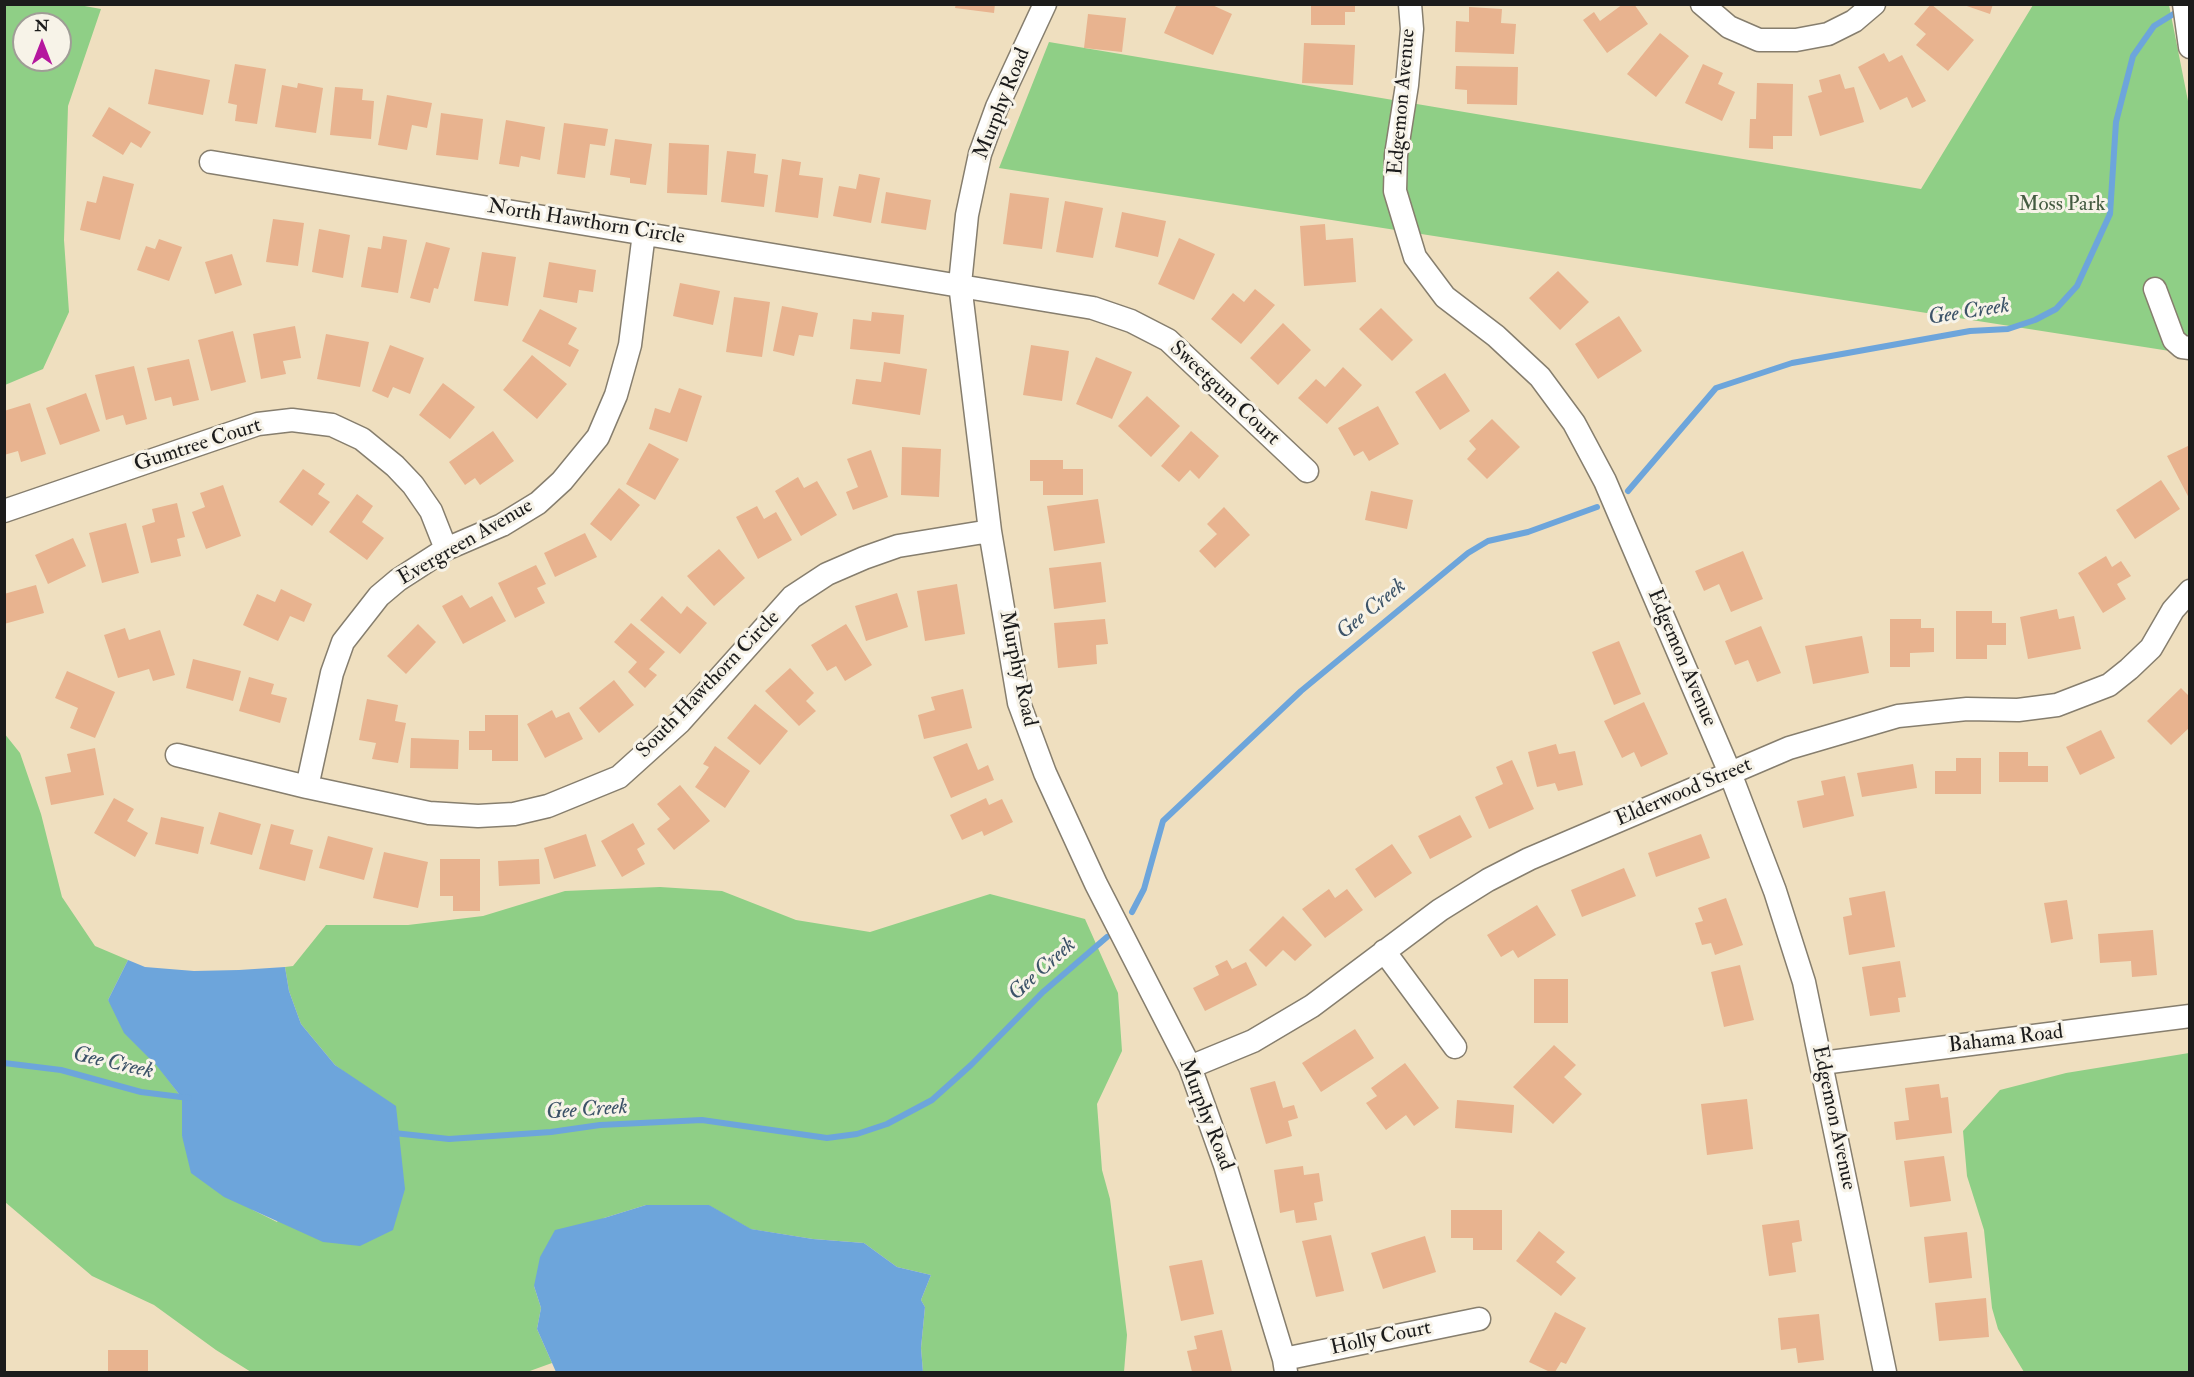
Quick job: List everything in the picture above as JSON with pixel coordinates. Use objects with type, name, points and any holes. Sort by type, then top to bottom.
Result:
[{"type":"street","name":"Murphy Road","points":[[1045,4],[997,107],[980,154],[968,215],[960,284],[990,531],[1019,703],[1045,773],[1096,884],[1190,1067],[1225,1165],[1285,1366]]},
{"type":"street","name":"Edgemon Avenue","points":[[1410,4],[1412,29],[1407,85],[1396,154],[1395,191],[1414,257],[1445,297],[1496,336],[1540,377],[1574,423],[1605,481],[1730,773],[1775,891],[1804,982],[1885,1372]]},
{"type":"street","points":[[1702,4],[1729,27],[1760,40],[1796,40],[1828,34],[1854,21],[1874,4]]},
{"type":"street","points":[[2184,4],[2189,42]]},
{"type":"street","name":"North Hawthorn Circle","points":[[212,162],[960,284]]},
{"type":"street","name":"Evergreen Avenue","points":[[307,788],[332,673],[343,642],[379,596],[398,580],[446,549],[502,525],[538,503],[562,481],[598,436],[616,395],[630,345],[644,232]]},
{"type":"street","name":"Sweetgum Court","points":[[960,284],[1093,308],[1131,321],[1168,340],[1307,471]]},
{"type":"street","points":[[2155,289],[2174,340],[2182,347],[2190,348]]},
{"type":"street","name":"Gumtree Court","points":[[4,511],[258,424],[292,420],[332,425],[363,439],[413,485],[431,511],[446,549]]},
{"type":"street","name":"South Hawthorn Circle","points":[[177,755],[307,788],[439,814],[478,816],[513,814],[548,806],[619,777],[680,722],[792,597],[827,574],[898,546],[990,531]]},
{"type":"street","name":"Elderwood Street","points":[[1190,1067],[1253,1041],[1312,1006],[1440,910],[1488,880],[1529,859],[1789,748],[1898,716],[1967,709],[2018,710],[2057,705],[2109,685],[2151,648],[2173,610],[2190,591]]},
{"type":"street","points":[[1384,951],[1455,1047]]},
{"type":"street","name":"Bahama Road","points":[[1822,1063],[2190,1016]]},
{"type":"street","name":"Holly Court","points":[[1285,1366],[1479,1319]]},
{"type":"green space","points":[[5,5],[79,5],[101,9],[68,106],[64,240],[69,312],[43,369],[5,385]]},
{"type":"green space","name":"Moss Park","points":[[2033,5],[2169,5],[2189,106],[2189,354],[999,168],[1049,42],[1921,189]]},
{"type":"green space","points":[[4,733],[20,753],[41,814],[62,897],[95,946],[128,960],[108,1000],[182,1098],[182,1136],[253,1210],[277,1222],[363,1086],[335,1065],[301,1024],[289,991],[285,967],[293,966],[326,925],[408,925],[483,916],[565,891],[660,887],[722,891],[796,920],[870,932],[990,894],[1085,919],[1118,993],[1122,1051],[1097,1104],[1102,1170],[1110,1199],[1127,1335],[1124,1372],[923,1372],[921,1348],[925,1307],[921,1300],[931,1275],[897,1267],[864,1243],[813,1239],[750,1229],[708,1205],[646,1205],[604,1218],[534,1286],[541,1308],[537,1329],[552,1363],[527,1372],[251,1372],[154,1305],[92,1276],[5,1202]]},
{"type":"green space","points":[[2189,1053],[2189,1372],[2024,1372],[1998,1329],[1992,1308],[1984,1230],[1967,1176],[1963,1131],[2000,1090],[2066,1073]]},
{"type":"water","points":[[128,960],[145,967],[194,971],[285,967],[289,991],[301,1024],[335,1065],[396,1106],[405,1189],[393,1230],[360,1246],[323,1242],[224,1197],[191,1173],[182,1136],[182,1098],[157,1066],[124,1033],[108,1000]]},
{"type":"water","points":[[646,1205],[709,1205],[751,1229],[813,1239],[864,1243],[897,1267],[931,1275],[921,1300],[925,1307],[921,1348],[923,1372],[556,1372],[537,1329],[541,1308],[534,1286],[540,1257],[555,1230]]},
{"type":"building","points":[[956,4],[995,4],[994,13],[955,8]]},
{"type":"building","points":[[1177,4],[1210,4],[1232,14],[1213,55],[1164,33]]},
{"type":"building","points":[[1311,4],[1355,4],[1355,12],[1345,12],[1345,25],[1311,25]]},
{"type":"building","points":[[1623,4],[1634,4],[1648,24],[1607,53],[1583,20],[1594,12],[1600,21]]},
{"type":"building","points":[[1931,4],[1974,40],[1948,71],[1916,45],[1926,34],[1914,24]]},
{"type":"building","points":[[1961,4],[1993,4],[1990,14]]},
{"type":"building","points":[[1469,7],[1502,9],[1501,23],[1516,24],[1514,54],[1455,52],[1456,21],[1469,22]]},
{"type":"building","points":[[1088,14],[1126,18],[1122,52],[1084,48]]},
{"type":"building","points":[[1660,33],[1689,56],[1656,97],[1627,74]]},
{"type":"building","points":[[1304,43],[1355,45],[1353,85],[1302,83]]},
{"type":"building","points":[[1884,53],[1889,62],[1902,55],[1926,101],[1912,108],[1907,97],[1880,110],[1858,67]]},
{"type":"building","points":[[235,64],[266,69],[257,124],[235,121],[237,105],[228,103]]},
{"type":"building","points":[[1703,64],[1723,73],[1718,84],[1735,92],[1722,121],[1685,103]]},
{"type":"building","points":[[1456,66],[1518,67],[1517,105],[1467,104],[1467,90],[1455,89]]},
{"type":"building","points":[[155,69],[210,80],[203,115],[148,104]]},
{"type":"building","points":[[1840,74],[1845,89],[1854,87],[1864,122],[1820,136],[1808,96],[1822,92],[1819,80]]},
{"type":"building","points":[[298,83],[323,88],[316,133],[275,127],[282,85],[297,88]]},
{"type":"building","points":[[1757,83],[1793,84],[1792,136],[1773,136],[1773,149],[1749,148],[1750,119],[1756,119]]},
{"type":"building","points":[[335,87],[363,89],[362,100],[374,101],[371,139],[330,135]]},
{"type":"building","points":[[387,95],[432,103],[427,128],[412,125],[407,150],[378,145]]},
{"type":"building","points":[[109,107],[151,132],[141,148],[131,142],[123,155],[92,136]]},
{"type":"building","points":[[441,113],[483,119],[478,160],[436,155]]},
{"type":"building","points":[[506,120],[545,127],[540,160],[521,156],[519,167],[499,164]]},
{"type":"building","points":[[564,123],[608,129],[605,146],[590,144],[585,178],[557,174]]},
{"type":"building","points":[[615,139],[652,144],[646,185],[630,183],[630,178],[610,175]]},
{"type":"building","points":[[669,143],[709,145],[707,195],[667,193]]},
{"type":"building","points":[[727,151],[756,154],[754,173],[768,175],[764,207],[721,202]]},
{"type":"building","points":[[782,159],[801,162],[799,175],[823,178],[818,218],[775,212]]},
{"type":"building","points":[[859,174],[880,178],[871,223],[833,216],[839,186],[856,189]]},
{"type":"building","points":[[103,176],[134,184],[120,240],[80,230],[87,201],[96,203]]},
{"type":"building","points":[[886,192],[931,200],[926,230],[881,223]]},
{"type":"building","points":[[1010,193],[1049,198],[1042,249],[1003,244]]},
{"type":"building","points":[[1065,201],[1103,208],[1093,258],[1056,252]]},
{"type":"building","points":[[1122,212],[1166,221],[1158,257],[1115,247]]},
{"type":"building","points":[[273,219],[304,223],[298,266],[266,262]]},
{"type":"building","points":[[1325,224],[1326,240],[1353,238],[1356,282],[1304,286],[1300,226]]},
{"type":"building","points":[[319,229],[350,235],[343,278],[312,272]]},
{"type":"building","points":[[383,236],[407,240],[398,293],[361,287],[368,247],[381,249]]},
{"type":"building","points":[[1179,238],[1215,254],[1194,300],[1158,284]]},
{"type":"building","points":[[159,239],[182,247],[169,281],[137,270],[146,246],[155,249]]},
{"type":"building","points":[[426,242],[450,248],[438,289],[434,288],[430,303],[410,298]]},
{"type":"building","points":[[482,252],[516,257],[508,306],[474,301]]},
{"type":"building","points":[[232,254],[242,285],[215,294],[205,262]]},
{"type":"building","points":[[549,262],[596,270],[593,292],[579,290],[577,303],[543,297]]},
{"type":"building","points":[[1558,271],[1589,302],[1560,330],[1529,298]]},
{"type":"building","points":[[680,283],[720,291],[713,325],[673,316]]},
{"type":"building","points":[[1255,289],[1275,305],[1241,344],[1211,319],[1233,293],[1244,302]]},
{"type":"building","points":[[734,297],[770,302],[762,357],[726,352]]},
{"type":"building","points":[[782,306],[818,313],[813,337],[799,335],[794,356],[773,351]]},
{"type":"building","points":[[1381,308],[1413,340],[1392,361],[1359,329]]},
{"type":"building","points":[[540,309],[577,328],[568,344],[579,350],[570,367],[522,341]]},
{"type":"building","points":[[872,312],[904,315],[900,354],[850,349],[853,319],[871,321]]},
{"type":"building","points":[[1619,316],[1642,351],[1598,379],[1575,344]]},
{"type":"building","points":[[1283,323],[1311,350],[1278,385],[1250,358]]},
{"type":"building","points":[[295,326],[301,358],[283,361],[286,374],[261,379],[253,334]]},
{"type":"building","points":[[233,331],[246,382],[211,391],[198,340]]},
{"type":"building","points":[[326,334],[369,342],[360,387],[317,379]]},
{"type":"building","points":[[390,345],[424,358],[410,394],[393,387],[388,398],[372,391]]},
{"type":"building","points":[[1031,345],[1069,351],[1062,401],[1023,395]]},
{"type":"building","points":[[532,355],[567,384],[537,419],[503,390]]},
{"type":"building","points":[[1096,357],[1132,372],[1112,419],[1076,404]]},
{"type":"building","points":[[189,359],[199,400],[173,406],[171,397],[155,401],[147,368]]},
{"type":"building","points":[[884,362],[927,369],[920,415],[852,404],[856,379],[881,382]]},
{"type":"building","points":[[134,366],[147,419],[126,425],[123,415],[106,420],[95,375]]},
{"type":"building","points":[[1343,367],[1362,385],[1327,424],[1298,398],[1316,379],[1325,387]]},
{"type":"building","points":[[1445,373],[1470,411],[1440,430],[1415,392]]},
{"type":"building","points":[[443,383],[475,407],[450,439],[419,415]]},
{"type":"building","points":[[679,388],[702,396],[687,442],[649,429],[655,408],[670,413]]},
{"type":"building","points":[[86,393],[100,431],[60,445],[46,408]]},
{"type":"building","points":[[1147,396],[1180,426],[1151,457],[1118,426]]},
{"type":"building","points":[[30,403],[46,454],[21,462],[18,451],[4,455],[4,411]]},
{"type":"building","points":[[1378,406],[1399,444],[1369,461],[1363,451],[1354,456],[1338,428]]},
{"type":"building","points":[[1492,419],[1520,447],[1487,479],[1467,459],[1476,449],[1469,441]]},
{"type":"building","points":[[493,431],[514,461],[480,485],[475,478],[465,485],[449,462]]},
{"type":"building","points":[[1191,431],[1219,456],[1199,479],[1190,470],[1179,482],[1161,466]]},
{"type":"building","points":[[649,443],[679,459],[655,500],[626,484]]},
{"type":"building","points":[[2190,445],[2190,500],[2167,456]]},
{"type":"building","points":[[902,447],[941,449],[939,497],[901,495]]},
{"type":"building","points":[[871,450],[888,497],[853,510],[846,492],[858,487],[847,459]]},
{"type":"building","points":[[1030,460],[1063,460],[1063,469],[1083,469],[1083,495],[1043,495],[1043,481],[1030,481]]},
{"type":"building","points":[[303,469],[325,484],[318,494],[330,502],[312,526],[279,502]]},
{"type":"building","points":[[798,477],[804,488],[817,481],[837,515],[801,536],[775,491]]},
{"type":"building","points":[[2161,480],[2180,509],[2135,539],[2116,510]]},
{"type":"building","points":[[223,485],[241,536],[206,549],[192,512],[205,507],[200,493]]},
{"type":"building","points":[[619,488],[640,505],[611,541],[590,524]]},
{"type":"building","points":[[1371,491],[1413,500],[1407,529],[1365,520]]},
{"type":"building","points":[[357,494],[373,506],[362,522],[384,538],[367,560],[329,532]]},
{"type":"building","points":[[1098,499],[1105,543],[1054,551],[1047,506]]},
{"type":"building","points":[[177,503],[185,537],[177,539],[181,556],[151,563],[142,526],[155,522],[152,509]]},
{"type":"building","points":[[757,506],[764,519],[776,512],[792,540],[758,559],[736,517]]},
{"type":"building","points":[[1224,507],[1250,535],[1215,568],[1199,551],[1217,534],[1207,524]]},
{"type":"building","points":[[126,523],[139,573],[102,583],[89,533]]},
{"type":"building","points":[[585,533],[597,557],[555,577],[544,553]]},
{"type":"building","points":[[73,538],[86,566],[48,584],[35,555]]},
{"type":"building","points":[[719,549],[745,578],[714,606],[687,576]]},
{"type":"building","points":[[1743,551],[1763,599],[1731,612],[1719,584],[1704,591],[1695,571]]},
{"type":"building","points":[[2106,556],[2112,567],[2121,561],[2131,576],[2117,584],[2126,599],[2103,613],[2078,573]]},
{"type":"building","points":[[1101,562],[1106,602],[1054,609],[1049,568]]},
{"type":"building","points":[[536,565],[546,584],[537,588],[545,603],[515,618],[498,583]]},
{"type":"building","points":[[957,584],[965,634],[925,641],[917,591]]},
{"type":"building","points":[[36,585],[44,613],[4,624],[4,594]]},
{"type":"building","points":[[281,589],[312,604],[304,622],[290,616],[278,641],[243,625],[257,594],[275,602]]},
{"type":"building","points":[[897,593],[908,627],[866,641],[855,606]]},
{"type":"building","points":[[462,595],[470,608],[492,596],[506,621],[463,644],[442,606]]},
{"type":"building","points":[[662,596],[681,614],[687,606],[707,623],[680,654],[640,620]]},
{"type":"building","points":[[2057,609],[2059,619],[2074,616],[2081,649],[2028,659],[2020,617]]},
{"type":"building","points":[[1956,611],[1992,611],[1992,623],[2006,623],[2006,645],[1987,645],[1987,659],[1956,659]]},
{"type":"building","points":[[1105,619],[1108,644],[1096,645],[1097,664],[1058,668],[1054,623]]},
{"type":"building","points":[[1890,619],[1921,619],[1921,628],[1934,628],[1934,652],[1910,653],[1910,667],[1890,667]]},
{"type":"building","points":[[631,623],[665,652],[649,669],[657,675],[645,688],[628,672],[637,662],[614,642]]},
{"type":"building","points":[[418,624],[436,642],[406,674],[387,656]]},
{"type":"building","points":[[846,624],[872,665],[845,681],[836,666],[827,671],[811,645]]},
{"type":"building","points":[[1761,626],[1781,673],[1757,682],[1748,660],[1735,665],[1725,641]]},
{"type":"building","points":[[125,628],[129,640],[160,630],[175,675],[153,681],[149,669],[118,678],[104,635]]},
{"type":"building","points":[[1862,636],[1869,673],[1813,684],[1805,646]]},
{"type":"building","points":[[1619,641],[1641,694],[1614,705],[1592,652]]},
{"type":"building","points":[[193,659],[241,671],[233,701],[186,688]]},
{"type":"building","points":[[790,668],[814,693],[806,701],[816,711],[799,726],[765,691]]},
{"type":"building","points":[[67,671],[115,692],[95,738],[70,728],[78,708],[55,698]]},
{"type":"building","points":[[249,677],[274,684],[271,694],[287,698],[280,723],[239,711]]},
{"type":"building","points":[[614,680],[634,705],[599,733],[579,708]]},
{"type":"building","points":[[2181,688],[2190,697],[2190,727],[2171,745],[2147,721]]},
{"type":"building","points":[[963,689],[972,728],[924,739],[918,715],[935,710],[931,697]]},
{"type":"building","points":[[367,699],[398,705],[395,721],[406,723],[398,763],[372,759],[376,743],[359,740]]},
{"type":"building","points":[[1644,702],[1668,754],[1641,767],[1634,752],[1622,758],[1604,721]]},
{"type":"building","points":[[755,704],[788,731],[760,765],[727,738]]},
{"type":"building","points":[[552,710],[556,718],[569,712],[583,739],[545,758],[527,724]]},
{"type":"building","points":[[485,715],[518,715],[518,761],[492,761],[492,750],[469,750],[469,731],[485,731]]},
{"type":"building","points":[[2101,730],[2115,758],[2080,775],[2066,747]]},
{"type":"building","points":[[411,738],[459,740],[458,769],[410,768]]},
{"type":"building","points":[[967,743],[978,770],[988,765],[994,780],[951,798],[933,757]]},
{"type":"building","points":[[1556,744],[1559,754],[1575,751],[1583,785],[1558,791],[1555,783],[1537,787],[1528,752]]},
{"type":"building","points":[[715,746],[750,771],[725,808],[695,787],[709,767],[703,764]]},
{"type":"building","points":[[95,748],[104,795],[51,805],[45,777],[71,772],[67,754]]},
{"type":"building","points":[[1999,752],[2028,752],[2028,766],[2048,766],[2048,782],[1999,782]]},
{"type":"building","points":[[1956,758],[1981,758],[1981,794],[1935,794],[1935,771],[1956,771]]},
{"type":"building","points":[[1512,760],[1534,809],[1489,829],[1475,797],[1503,784],[1496,767]]},
{"type":"building","points":[[1913,764],[1917,788],[1862,797],[1857,773]]},
{"type":"building","points":[[1845,776],[1854,816],[1803,828],[1797,801],[1824,795],[1821,781]]},
{"type":"building","points":[[680,785],[710,821],[674,850],[657,829],[670,819],[657,804]]},
{"type":"building","points":[[114,798],[134,809],[127,821],[148,833],[135,857],[94,833]]},
{"type":"building","points":[[986,798],[989,805],[1002,799],[1013,822],[984,836],[982,831],[962,840],[950,815]]},
{"type":"building","points":[[219,812],[261,824],[252,855],[210,844]]},
{"type":"building","points":[[1460,815],[1472,837],[1430,859],[1418,836]]},
{"type":"building","points":[[161,817],[204,827],[198,854],[155,844]]},
{"type":"building","points":[[633,823],[645,844],[637,849],[645,864],[622,877],[601,841]]},
{"type":"building","points":[[271,824],[294,830],[290,844],[313,850],[305,881],[259,869]]},
{"type":"building","points":[[586,834],[596,866],[554,879],[544,848]]},
{"type":"building","points":[[1701,834],[1710,858],[1656,877],[1648,853]]},
{"type":"building","points":[[328,836],[373,848],[364,880],[319,868]]},
{"type":"building","points":[[1392,844],[1412,873],[1375,898],[1355,869]]},
{"type":"building","points":[[384,852],[428,862],[418,908],[373,898]]},
{"type":"building","points":[[440,859],[480,859],[480,911],[453,911],[453,896],[440,896]]},
{"type":"building","points":[[539,859],[540,884],[499,886],[498,861]]},
{"type":"building","points":[[1624,868],[1636,896],[1582,917],[1571,890]]},
{"type":"building","points":[[1329,889],[1335,898],[1347,889],[1363,910],[1325,938],[1302,909]]},
{"type":"building","points":[[1885,891],[1895,947],[1849,955],[1843,917],[1852,915],[1849,898]]},
{"type":"building","points":[[1726,898],[1743,945],[1715,955],[1711,943],[1702,945],[1695,923],[1703,921],[1698,908]]},
{"type":"building","points":[[2067,900],[2073,939],[2051,943],[2044,903]]},
{"type":"building","points":[[1537,905],[1556,935],[1518,958],[1513,950],[1501,957],[1487,935]]},
{"type":"building","points":[[1283,916],[1312,945],[1295,961],[1283,950],[1266,967],[1249,950]]},
{"type":"building","points":[[2153,930],[2157,975],[2132,977],[2131,961],[2100,963],[2098,934]]},
{"type":"building","points":[[1227,960],[1232,969],[1246,962],[1257,985],[1205,1011],[1193,988],[1219,975],[1215,966]]},
{"type":"building","points":[[1900,961],[1906,997],[1898,998],[1900,1012],[1870,1016],[1862,967]]},
{"type":"building","points":[[1740,965],[1754,1020],[1724,1027],[1711,972]]},
{"type":"building","points":[[1534,979],[1568,979],[1568,1023],[1534,1023]]},
{"type":"building","points":[[1355,1029],[1374,1058],[1321,1092],[1302,1063]]},
{"type":"building","points":[[1554,1045],[1576,1065],[1564,1077],[1582,1094],[1553,1124],[1513,1087]]},
{"type":"building","points":[[1405,1063],[1439,1108],[1414,1126],[1406,1115],[1386,1130],[1366,1103],[1377,1096],[1371,1088]]},
{"type":"building","points":[[1275,1081],[1283,1108],[1294,1105],[1298,1118],[1288,1121],[1292,1136],[1266,1144],[1250,1088]]},
{"type":"building","points":[[1939,1084],[1941,1098],[1948,1097],[1952,1133],[1896,1140],[1894,1122],[1909,1120],[1905,1088]]},
{"type":"building","points":[[1747,1099],[1753,1149],[1707,1155],[1701,1104]]},
{"type":"building","points":[[1457,1100],[1514,1105],[1512,1133],[1455,1128]]},
{"type":"building","points":[[1944,1156],[1951,1201],[1910,1207],[1904,1161]]},
{"type":"building","points":[[1303,1166],[1304,1175],[1319,1173],[1323,1201],[1314,1203],[1317,1220],[1296,1223],[1294,1210],[1280,1213],[1274,1170]]},
{"type":"building","points":[[1451,1210],[1502,1210],[1502,1250],[1473,1250],[1473,1238],[1451,1238]]},
{"type":"building","points":[[1799,1220],[1802,1241],[1792,1243],[1796,1272],[1769,1276],[1762,1225]]},
{"type":"building","points":[[1539,1231],[1565,1252],[1556,1262],[1576,1278],[1561,1296],[1516,1261]]},
{"type":"building","points":[[1967,1232],[1972,1278],[1929,1283],[1924,1237]]},
{"type":"building","points":[[1331,1235],[1344,1291],[1316,1297],[1302,1241]]},
{"type":"building","points":[[1425,1236],[1436,1272],[1383,1289],[1371,1253]]},
{"type":"building","points":[[1202,1260],[1214,1314],[1181,1321],[1169,1266]]},
{"type":"building","points":[[1986,1298],[1989,1337],[1939,1341],[1935,1303]]},
{"type":"building","points":[[1555,1312],[1586,1328],[1566,1364],[1561,1362],[1555,1372],[1550,1372],[1529,1362]]},
{"type":"building","points":[[1819,1314],[1824,1360],[1798,1363],[1796,1348],[1781,1350],[1778,1318]]},
{"type":"building","points":[[1222,1330],[1232,1372],[1192,1372],[1187,1351],[1197,1349],[1194,1336]]},
{"type":"building","points":[[108,1350],[148,1350],[148,1372],[108,1372]]},
{"type":"waterway","name":"Gee Creek","points":[[1628,491],[1716,388],[1792,363],[1970,331],[2008,329],[2035,320],[2056,309],[2077,286],[2110,214],[2116,122],[2133,56],[2154,26],[2180,10]]},
{"type":"waterway","name":"Gee Creek","points":[[1132,912],[1144,889],[1163,821],[1301,691],[1468,553],[1488,541],[1528,532],[1597,507]]},
{"type":"waterway","name":"Gee Creek","points":[[394,1133],[449,1139],[551,1132],[600,1125],[702,1120],[827,1138],[857,1134],[887,1124],[932,1100],[971,1065],[1043,992],[1107,937]]},
{"type":"waterway","name":"Gee Creek","points":[[4,1063],[61,1070],[141,1092],[189,1098]]}]
